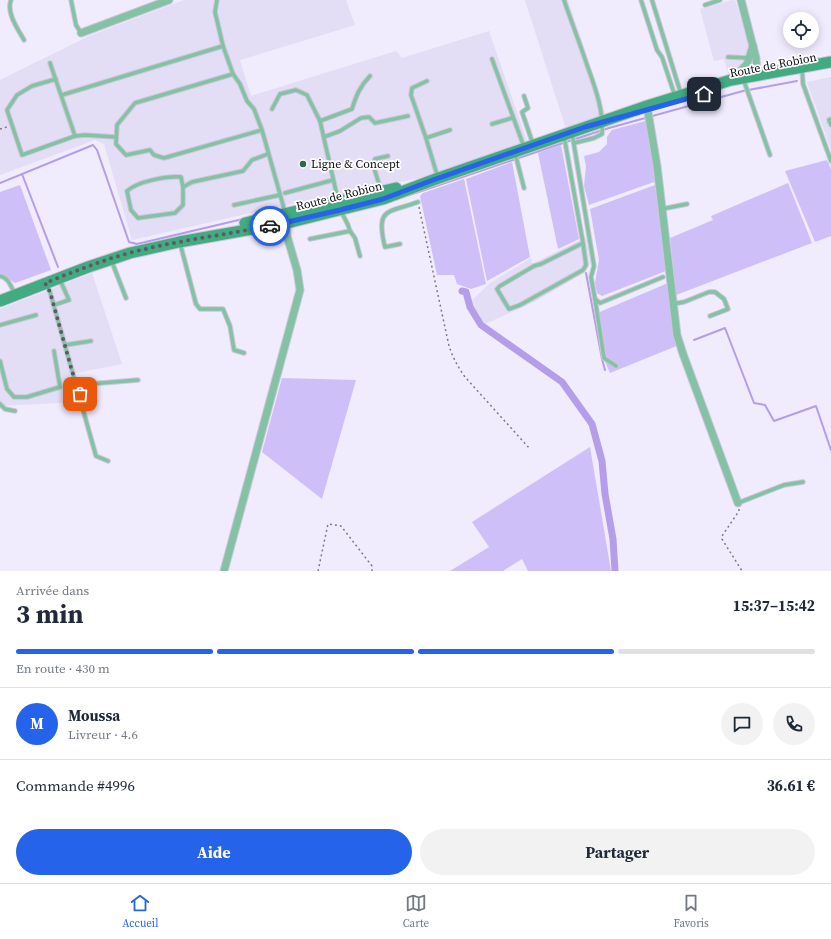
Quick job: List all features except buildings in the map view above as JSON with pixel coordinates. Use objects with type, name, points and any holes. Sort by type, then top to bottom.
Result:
[{"type":"main road","name":"Route de Robion","points":[[802,70],[831,62]]},
{"type":"main road","name":"Route de Robion","points":[[680,97],[713,91],[753,79],[802,70],[831,67]]},
{"type":"main road","name":"Route de Robion","points":[[0,301],[110,259],[236,226],[383,199],[604,121],[731,80],[753,79]]},
{"type":"main road","name":"Route de Robion","points":[[179,242],[245,230],[286,218],[318,206],[340,206],[382,192],[435,180]]},
{"type":"street","points":[[81,33],[169,0]]},
{"type":"street","points":[[741,0],[756,58],[753,79]]},
{"type":"street","points":[[731,80],[748,61],[753,46]]},
{"type":"street","points":[[748,61],[753,79]]},
{"type":"street","points":[[647,108],[657,166],[677,335],[738,503]]},
{"type":"street","points":[[224,571],[300,290],[297,270],[287,236],[286,218]]},
{"type":"lane","points":[[11,0],[10,10],[24,40]]},
{"type":"lane","points":[[71,0],[76,25],[81,33]]},
{"type":"lane","points":[[217,0],[215,12],[223,46],[233,74],[240,84],[247,101],[254,109],[262,130],[286,218]]},
{"type":"lane","points":[[564,0],[592,78],[604,121],[602,134],[594,138],[574,143]]},
{"type":"lane","points":[[641,0],[657,50],[662,57],[680,97]]},
{"type":"lane","points":[[652,0],[680,97]]},
{"type":"lane","points":[[706,5],[720,0]]},
{"type":"lane","points":[[62,95],[223,46]]},
{"type":"lane","points":[[728,57],[748,61]]},
{"type":"lane","points":[[492,58],[524,149]]},
{"type":"lane","points":[[50,63],[75,136]]},
{"type":"lane","points":[[802,70],[802,84],[831,161]]},
{"type":"lane","points":[[233,74],[135,103],[117,125],[116,144],[126,155],[150,150],[154,155],[164,158],[262,130]]},
{"type":"lane","points":[[320,121],[352,109],[356,95],[370,76]]},
{"type":"lane","points":[[56,79],[32,86],[17,95],[7,110],[22,155],[75,136],[85,135],[116,137]]},
{"type":"lane","points":[[753,79],[770,155]]},
{"type":"lane","points":[[427,81],[412,88],[411,95],[426,138],[435,180]]},
{"type":"lane","points":[[272,109],[280,94],[296,90],[307,95],[320,121],[340,206],[350,231],[355,238],[360,256]]},
{"type":"lane","points":[[524,96],[528,108],[522,112],[524,188]]},
{"type":"lane","points":[[324,137],[340,131],[361,118],[368,117],[375,123],[408,116]]},
{"type":"lane","points":[[492,124],[512,118]]},
{"type":"lane","points":[[831,119],[829,120],[831,125]]},
{"type":"lane","points":[[426,138],[450,130]]},
{"type":"lane","points":[[568,133],[574,143],[594,266],[591,277],[604,358],[616,366]]},
{"type":"lane","points":[[568,133],[583,243],[586,266],[583,270],[520,305],[509,309],[497,289],[500,286],[534,266],[583,243]]},
{"type":"lane","points":[[183,187],[192,182],[242,171],[252,160],[268,154]]},
{"type":"lane","points":[[382,192],[373,165],[375,158],[388,156]]},
{"type":"lane","points":[[169,176],[181,177],[183,187],[182,205],[175,213],[138,218],[131,210],[127,191],[132,186],[169,176]]},
{"type":"lane","points":[[284,193],[333,180]]},
{"type":"lane","points":[[234,205],[280,195]]},
{"type":"lane","points":[[400,244],[385,247],[381,222],[384,215],[389,211],[418,202]]},
{"type":"lane","points":[[662,209],[687,204]]},
{"type":"lane","points":[[310,239],[350,231]]},
{"type":"lane","points":[[179,242],[196,304],[200,309],[223,309],[230,326],[234,350],[244,353]]},
{"type":"lane","points":[[110,259],[126,298]]},
{"type":"lane","points":[[0,276],[8,281],[15,295]]},
{"type":"lane","points":[[595,299],[600,303],[663,277]]},
{"type":"lane","points":[[54,305],[68,300],[58,278]]},
{"type":"lane","points":[[45,283],[50,292],[54,305],[96,456],[108,461]]},
{"type":"lane","points":[[673,304],[684,302],[709,292],[715,292],[724,299],[728,309],[710,316]]},
{"type":"lane","points":[[0,325],[36,315]]},
{"type":"lane","points":[[65,345],[91,341]]},
{"type":"lane","points":[[0,361],[7,389],[14,396],[27,397],[60,387],[54,351]]},
{"type":"lane","points":[[76,385],[138,380]]},
{"type":"lane","points":[[0,404],[5,409],[15,411]]},
{"type":"lane","points":[[738,503],[784,485],[803,482]]},
{"type":"path","points":[[0,129],[12,126]]},
{"type":"path","points":[[418,202],[452,357],[465,377],[530,449]]},
{"type":"path","points":[[738,503],[739,511],[722,536],[722,539],[742,571]]},
{"type":"path","points":[[318,571],[328,524],[341,526],[372,566],[372,571]]},
{"type":"shaded area","points":[[184,0],[346,0],[355,25],[240,60],[251,96],[396,51],[402,58],[489,31],[527,141],[424,177],[272,208],[132,240],[104,144],[95,140],[0,175],[0,80],[89,36]]},
{"type":"shaded area","points":[[525,0],[568,0],[606,116],[566,129]]},
{"type":"shaded area","points":[[735,0],[750,46],[745,64],[729,76],[724,59],[714,61],[700,9]]},
{"type":"shaded area","points":[[831,77],[831,150],[807,82]]},
{"type":"shaded area","points":[[645,121],[654,153],[657,181],[589,205],[584,186],[586,166],[584,156],[599,152],[607,144],[607,137],[612,130]]},
{"type":"shaded area","points":[[561,145],[579,239],[558,249],[538,153]]},
{"type":"shaded area","points":[[827,160],[831,169],[831,236],[815,242],[785,171]]},
{"type":"shaded area","points":[[512,162],[530,257],[487,281],[466,179]]},
{"type":"shaded area","points":[[464,179],[486,284],[471,289],[457,284],[454,275],[437,275],[420,196],[423,193]]},
{"type":"shaded area","points":[[788,183],[812,243],[676,295],[670,238],[713,220],[711,216]]},
{"type":"shaded area","points":[[20,185],[51,270],[15,283],[0,273],[0,192]]},
{"type":"shaded area","points":[[655,185],[666,271],[602,296],[597,293],[595,283],[599,260],[590,209]]},
{"type":"shaded area","points":[[586,237],[590,263],[585,272],[536,301],[485,324],[470,302],[490,283],[531,258],[532,264]]},
{"type":"shaded area","points":[[92,273],[122,364],[71,374],[79,402],[0,406],[0,309]]},
{"type":"shaded area","points":[[668,283],[679,345],[610,373],[603,357],[595,314]]},
{"type":"shaded area","points":[[282,378],[356,380],[322,499],[262,452]]},
{"type":"shaded area","points":[[590,447],[611,571],[528,571],[522,559],[503,571],[450,571],[489,547],[472,522]]},
{"type":"waterway","points":[[386,203],[609,128],[743,91],[797,81]]},
{"type":"waterway","points":[[0,183],[93,145],[97,150],[129,242],[137,244],[243,219]]},
{"type":"waterway","points":[[22,174],[58,267]]},
{"type":"waterway","points":[[586,273],[605,370]]},
{"type":"waterway","points":[[462,291],[466,292],[470,307],[481,325],[562,382],[592,424],[602,461],[605,494],[613,539],[615,571]]},
{"type":"waterway","points":[[694,340],[725,328],[754,403],[765,405],[774,421],[816,406],[831,450]]},
{"type":"way so far","points":[[80,394],[50,292],[45,283],[130,253],[179,242],[270,226]]},
{"type":"place","name":"Ligne & Concept","points":[[303,164]]},
{"type":"route","points":[[270,226],[383,199],[585,127],[648,111],[704,94]]}]
